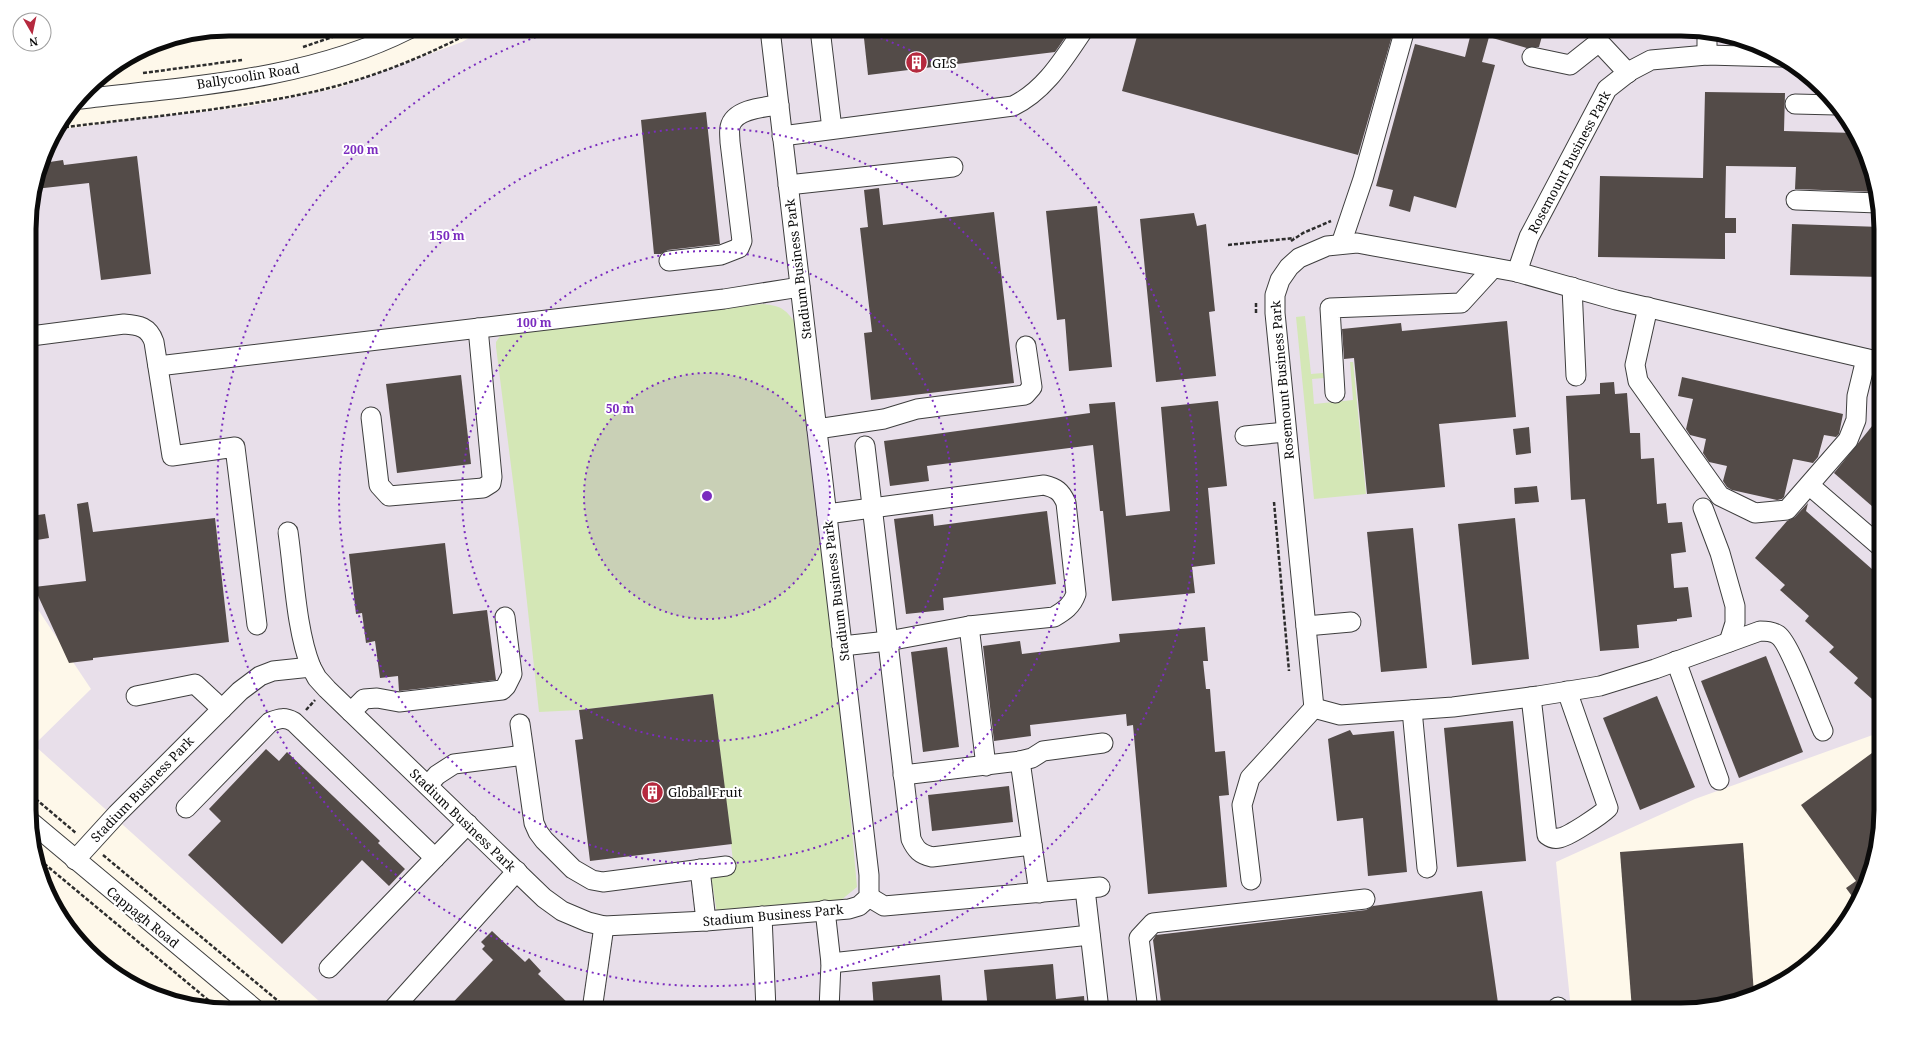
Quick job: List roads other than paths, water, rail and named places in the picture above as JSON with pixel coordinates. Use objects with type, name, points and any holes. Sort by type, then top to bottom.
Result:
[{"type":"street","name":"Ballycoolin Road","points":[[88,98],[240,80],[313,65],[394,36]]},
{"type":"street","name":"Stadium Business Park","points":[[75,860],[240,691],[260,676],[273,671],[311,667],[317,678],[351,712],[544,898],[562,911],[588,922],[604,926],[706,921],[849,909],[859,906],[868,897],[870,880],[771,36]]},
{"type":"street","points":[[821,36],[832,129]]},
{"type":"street","points":[[782,136],[1013,106],[1025,100],[1047,82],[1079,36]]},
{"type":"street","points":[[1341,244],[1364,179],[1403,36]]},
{"type":"street","points":[[1532,57],[1570,65],[1601,36],[1628,73]]},
{"type":"street","points":[[1707,38],[1707,55]]},
{"type":"street","name":"Rosemount Business Park","points":[[1517,272],[1528,238],[1607,89],[1628,73],[1652,60],[1707,55],[1767,57]]},
{"type":"street","points":[[1795,104],[1828,105]]},
{"type":"street","points":[[670,261],[721,255],[739,248],[742,241],[730,142],[730,127],[733,119],[744,113],[779,105]]},
{"type":"street","points":[[788,185],[953,167]]},
{"type":"street","points":[[1796,200],[1872,203]]},
{"type":"street","name":"Rosemount Business Park","points":[[1314,708],[1275,314],[1275,295],[1280,280],[1289,267],[1299,258],[1327,246],[1357,243],[1517,272],[1572,288],[1648,307],[1873,360]]},
{"type":"street","points":[[1335,393],[1330,308],[1461,304],[1493,268]]},
{"type":"street","points":[[158,366],[724,299],[800,287]]},
{"type":"street","points":[[1572,288],[1576,376]]},
{"type":"street","points":[[1648,307],[1635,365],[1638,381],[1720,496],[1755,513],[1787,510],[1848,440],[1856,420],[1858,396],[1873,360]]},
{"type":"street","points":[[36,335],[124,324],[144,327],[152,335],[172,456],[235,447],[257,625]]},
{"type":"street","points":[[371,417],[379,485],[388,496],[484,488],[491,483],[492,477],[478,328]]},
{"type":"street","points":[[817,429],[884,419],[917,410],[1025,395],[1032,387],[1026,346]]},
{"type":"street","points":[[1245,436],[1286,432]]},
{"type":"street","points":[[865,446],[910,839],[915,848],[922,854],[932,856],[1032,845]]},
{"type":"street","points":[[827,514],[1044,485],[1055,487],[1063,494],[1066,503],[1076,594],[1072,604],[1054,617],[969,626],[888,641],[842,646]]},
{"type":"street","points":[[1816,491],[1874,541]]},
{"type":"street","points":[[1703,508],[1720,554],[1735,606],[1735,623],[1729,642]]},
{"type":"street","points":[[288,532],[301,625],[307,656],[311,667]]},
{"type":"street","points":[[351,712],[364,699],[377,698],[399,702],[502,690],[506,686],[512,674],[505,617]]},
{"type":"street","points":[[1306,626],[1351,622]]},
{"type":"street","points":[[969,626],[986,766]]},
{"type":"street","points":[[1250,880],[1242,805],[1250,778],[1314,708],[1340,715],[1412,710],[1531,697],[1600,686],[1760,631],[1770,631],[1779,635],[1788,648],[1822,732]]},
{"type":"street","points":[[1676,661],[1719,780]]},
{"type":"street","points":[[136,696],[195,684],[222,709]]},
{"type":"street","points":[[1531,697],[1547,835],[1551,838],[1560,838],[1601,815],[1608,808],[1567,691]]},
{"type":"street","points":[[1412,710],[1427,868]]},
{"type":"street","points":[[186,808],[270,722],[279,718],[287,718],[294,722],[435,858]]},
{"type":"street","points":[[520,724],[534,823],[544,840],[573,869],[585,877],[603,882],[726,866]]},
{"type":"street","points":[[903,775],[1020,761],[1032,758],[1043,751],[1104,743]]},
{"type":"street","points":[[428,785],[437,775],[454,764],[524,755]]},
{"type":"street","points":[[1020,761],[1039,893]]},
{"type":"street","points":[[330,968],[468,824]]},
{"type":"street","name":"Cappagh Road","points":[[37,827],[248,1003]]},
{"type":"street","points":[[700,869],[706,921]]},
{"type":"street","points":[[398,1003],[517,871]]},
{"type":"street","points":[[868,897],[884,906],[1092,888],[1090,935],[1098,1003]]},
{"type":"street","points":[[1147,1003],[1139,938],[1153,923],[1365,899]]},
{"type":"street","points":[[825,910],[831,963],[829,1003]]},
{"type":"street","points":[[762,916],[766,1003]]},
{"type":"street","points":[[593,1003],[604,926]]},
{"type":"street","points":[[831,963],[1090,935]]},
{"type":"place","name":"GLS","points":[[917,63]]},
{"type":"place","name":"Global Fruit","points":[[653,792]]}]
